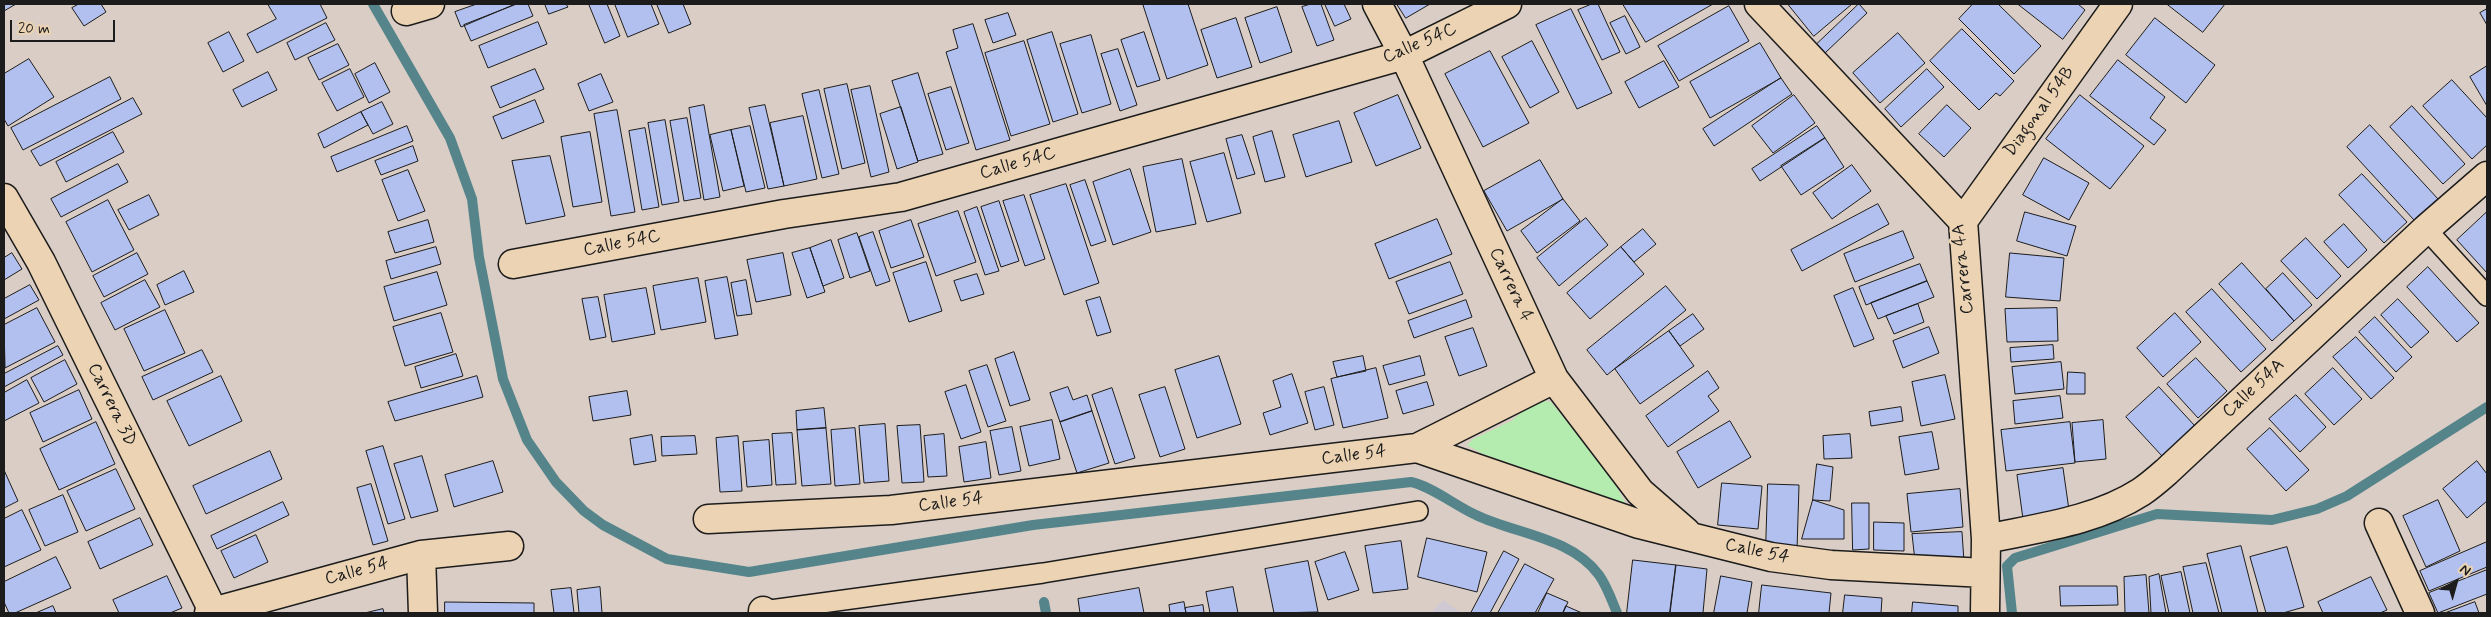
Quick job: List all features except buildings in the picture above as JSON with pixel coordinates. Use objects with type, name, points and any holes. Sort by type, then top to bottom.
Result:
[{"type":"street","name":"Carrera 4","points":[[1377,4],[1404,55],[1554,378],[1640,492],[1690,535]]},
{"type":"street","name":"Calle 54C","points":[[513,264],[784,214],[901,197],[1404,55],[1507,4]]},
{"type":"street","name":"Carrera 4A","points":[[1759,4],[1963,221],[1986,539],[1985,613]]},
{"type":"street","name":"Diagonal 54B","points":[[1963,221],[2118,4]]},
{"type":"street","name":"Calle 54A","points":[[1986,539],[2069,521],[2114,506],[2142,492],[2166,472],[2426,229],[2487,176]]},
{"type":"street","name":"Carrera 3D","points":[[4,198],[41,262],[212,613]]},
{"type":"street","points":[[1417,448],[1554,378]]},
{"type":"street","name":"Calle 54","points":[[708,519],[891,510],[1417,448],[1639,524],[1690,535],[1721,546],[1771,557],[1823,564],[1985,573]]},
{"type":"street","points":[[2379,523],[2420,613]]},
{"type":"street","name":"Calle 54","points":[[212,613],[421,554],[509,546]]},
{"type":"street","points":[[421,554],[423,613]]},
{"type":"lane","points":[[2426,229],[2487,296]]},
{"type":"lane","points":[[763,612],[1043,573],[1418,511]]},
{"type":"shaded area","points":[[1443,600],[1461,613],[1431,613]]},
{"type":"green space","points":[[1537,400],[1551,402],[1610,475],[1626,504],[1483,454],[1467,445],[1473,439],[1511,421]]},
{"type":"waterway","points":[[373,4],[450,138],[472,199],[479,257],[503,379],[527,440],[556,482],[584,511],[603,525],[667,559],[749,572],[1033,525],[1411,482],[1435,492],[1476,515],[1558,544],[1573,552],[1587,562],[1599,575],[1617,613]]},
{"type":"waterway","points":[[2012,613],[2007,566],[2015,558],[2157,514],[2272,520],[2317,509],[2347,496],[2487,407]]},
{"type":"waterway","points":[[1044,602],[1046,613]]}]
